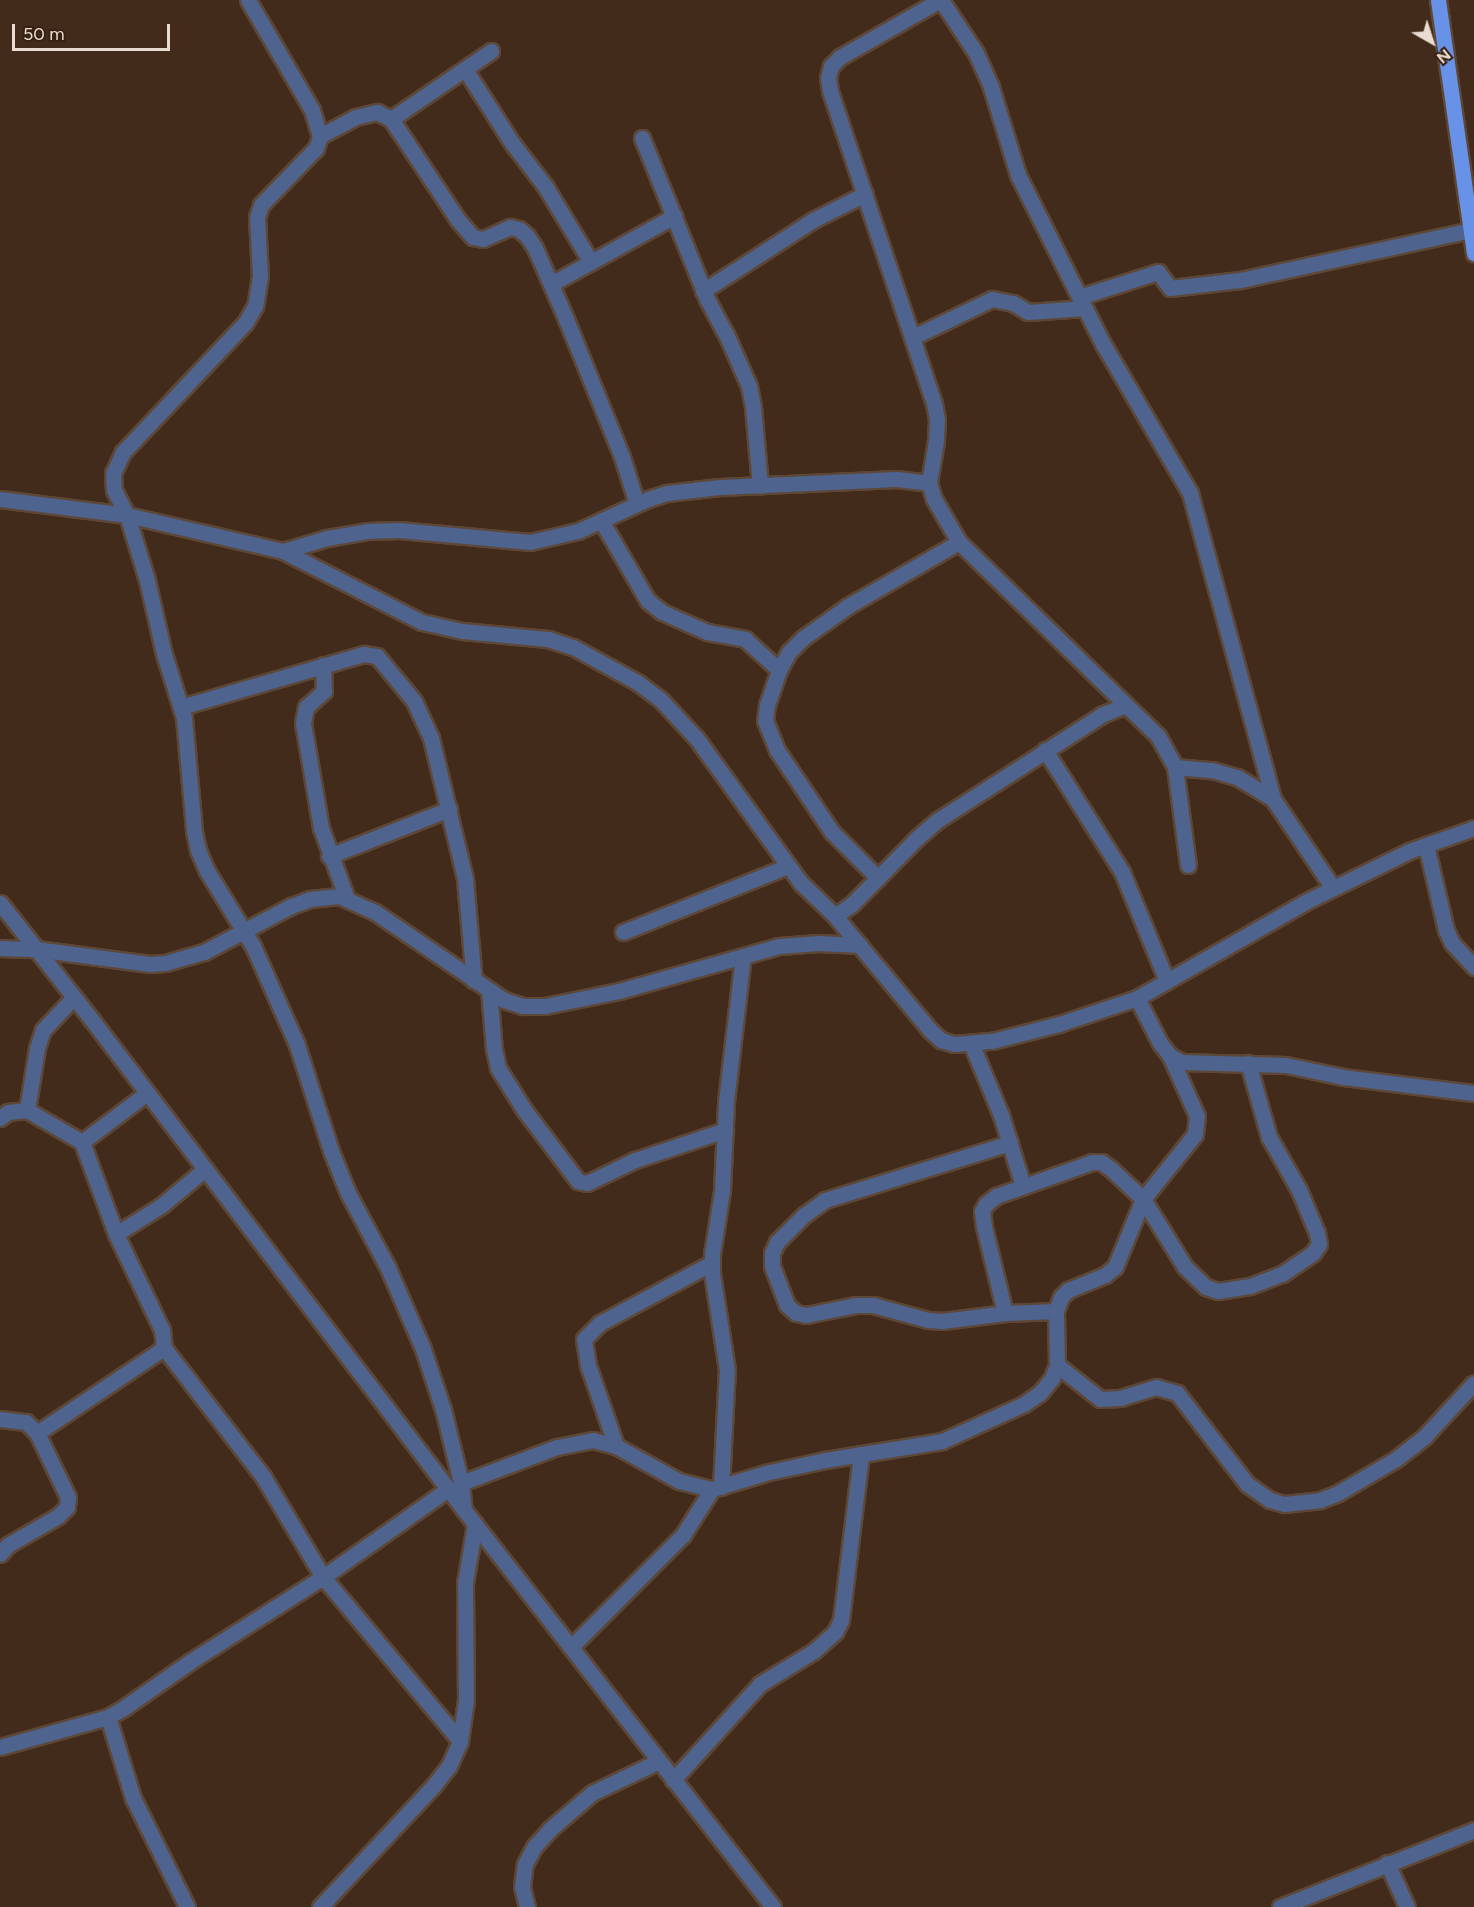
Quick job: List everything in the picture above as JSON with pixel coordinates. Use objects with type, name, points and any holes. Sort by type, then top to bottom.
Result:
[{"type":"main road","points":[[1438,0],[1470,199],[1474,253]]},
{"type":"street","points":[[248,0],[312,110],[320,136],[316,148],[261,205],[256,231],[260,288],[250,314],[140,432],[116,465],[113,473],[114,490],[127,515],[181,707],[198,850],[207,872],[245,930],[297,1045],[331,1151],[348,1193],[388,1268],[423,1349],[443,1409],[454,1486],[464,1510],[773,1907]]},
{"type":"street","points":[[1188,865],[1175,768],[1158,736],[959,542],[934,499],[929,483],[938,420],[913,337],[830,91],[828,78],[831,66],[840,57],[940,0],[976,53],[991,87],[1018,175],[1082,302],[1190,493],[1273,799],[1333,888]]},
{"type":"street","points":[[391,119],[491,51]]},
{"type":"street","points":[[465,69],[512,143],[545,186],[591,262]]},
{"type":"street","points":[[320,136],[368,112],[377,112],[391,119],[458,220],[473,237],[483,239],[510,227],[519,229],[535,248],[551,284],[619,448],[637,504]]},
{"type":"street","points":[[642,138],[703,291],[735,352],[749,386],[760,486]]},
{"type":"street","points":[[703,291],[813,220],[865,194]]},
{"type":"street","points":[[551,284],[674,216]]},
{"type":"street","points":[[913,337],[992,298],[1013,303],[1028,312],[1082,302],[1158,272],[1170,288],[1240,280],[1471,230]]},
{"type":"street","points":[[283,551],[327,538],[368,531],[399,531],[530,542],[570,533],[602,522],[637,504],[667,493],[897,479],[929,483]]},
{"type":"street","points":[[0,499],[127,515],[283,551],[422,622],[462,631],[548,639],[573,647],[637,682],[661,700],[697,739],[801,883],[835,916],[941,1040],[954,1044],[992,1041],[1059,1024],[1137,998],[1238,938],[1333,888],[1426,845],[1474,828]]},
{"type":"street","points":[[602,522],[648,601],[662,612],[707,632],[745,639],[779,670]]},
{"type":"street","points":[[878,878],[832,832],[769,736],[765,721],[767,705],[779,670],[789,652],[823,622],[959,542]]},
{"type":"street","points":[[181,707],[364,654],[377,656],[414,701],[430,738],[450,809],[465,879],[474,981]]},
{"type":"street","points":[[323,665],[324,691],[306,707],[303,723],[321,828],[329,856],[347,899]]},
{"type":"street","points":[[835,916],[938,820],[1103,714],[1126,705]]},
{"type":"street","points":[[1045,750],[1122,872],[1167,981]]},
{"type":"street","points":[[1175,768],[1212,770],[1237,777],[1273,799]]},
{"type":"street","points":[[329,856],[450,809]]},
{"type":"street","points":[[1426,845],[1446,930],[1452,943],[1474,967]]},
{"type":"street","points":[[623,932],[788,866]]},
{"type":"street","points":[[0,948],[36,948],[150,964],[165,963],[204,952],[310,899],[326,896],[347,899],[390,921],[504,1000],[523,1006],[545,1006],[610,993],[794,944],[860,945]]},
{"type":"street","points":[[0,903],[454,1486]]},
{"type":"street","points":[[571,1647],[683,1535],[717,1488],[727,1370],[712,1263],[722,1191],[726,1102],[743,956]]},
{"type":"street","points":[[489,990],[498,1068],[514,1095],[578,1181],[587,1183],[635,1160],[726,1130]]},
{"type":"street","points":[[27,1110],[37,1048],[43,1030],[74,997]]},
{"type":"street","points":[[0,1747],[108,1717],[323,1577],[454,1486],[577,1442],[593,1440],[616,1446],[679,1481],[717,1488],[769,1472],[861,1454],[942,1442],[1024,1404],[1040,1393],[1052,1378],[1057,1365],[1056,1311],[1061,1297],[1068,1290],[1105,1275],[1115,1267],[1143,1199],[1195,1134],[1197,1116],[1170,1056],[1137,998]]},
{"type":"street","points":[[971,1043],[1010,1143],[1023,1186]]},
{"type":"street","points":[[1170,1056],[1182,1062],[1286,1065],[1343,1077],[1474,1093]]},
{"type":"street","points":[[1005,1313],[982,1211],[996,1196],[1092,1161],[1101,1162],[1143,1199],[1185,1267],[1206,1287],[1218,1291],[1250,1286],[1282,1274],[1313,1253],[1319,1244],[1314,1226],[1299,1190],[1269,1137],[1248,1063]]},
{"type":"street","points":[[82,1142],[147,1093]]},
{"type":"street","points":[[0,1118],[8,1112],[27,1110],[82,1142],[116,1234],[162,1330],[164,1348],[270,1486],[323,1577],[460,1741]]},
{"type":"street","points":[[1010,1143],[825,1200],[786,1231],[777,1242],[772,1253],[772,1266],[787,1305],[796,1314],[806,1315],[855,1305],[873,1305],[928,1320],[942,1321],[1005,1313],[1056,1311]]},
{"type":"street","points":[[116,1234],[162,1205],[205,1169]]},
{"type":"street","points":[[616,1446],[588,1365],[584,1339],[600,1323],[712,1263]]},
{"type":"street","points":[[37,1434],[164,1348]]},
{"type":"street","points":[[1057,1365],[1100,1399],[1120,1398],[1156,1387],[1177,1393],[1247,1484],[1270,1500],[1284,1504],[1320,1500],[1338,1493],[1396,1459],[1425,1436],[1474,1383]]},
{"type":"street","points":[[0,1419],[26,1422],[37,1434],[68,1497],[67,1507],[58,1516],[8,1545],[0,1554]]},
{"type":"street","points":[[673,1780],[760,1684],[814,1651],[835,1632],[841,1620],[861,1454]]},
{"type":"street","points":[[321,1907],[435,1785],[449,1766],[460,1741],[466,1700],[465,1583],[475,1524]]},
{"type":"street","points":[[108,1717],[133,1798],[187,1907]]},
{"type":"street","points":[[528,1907],[522,1887],[525,1864],[534,1847],[550,1829],[592,1793],[659,1761]]},
{"type":"street","points":[[1280,1907],[1474,1830]]},
{"type":"street","points":[[1387,1863],[1407,1907]]}]
